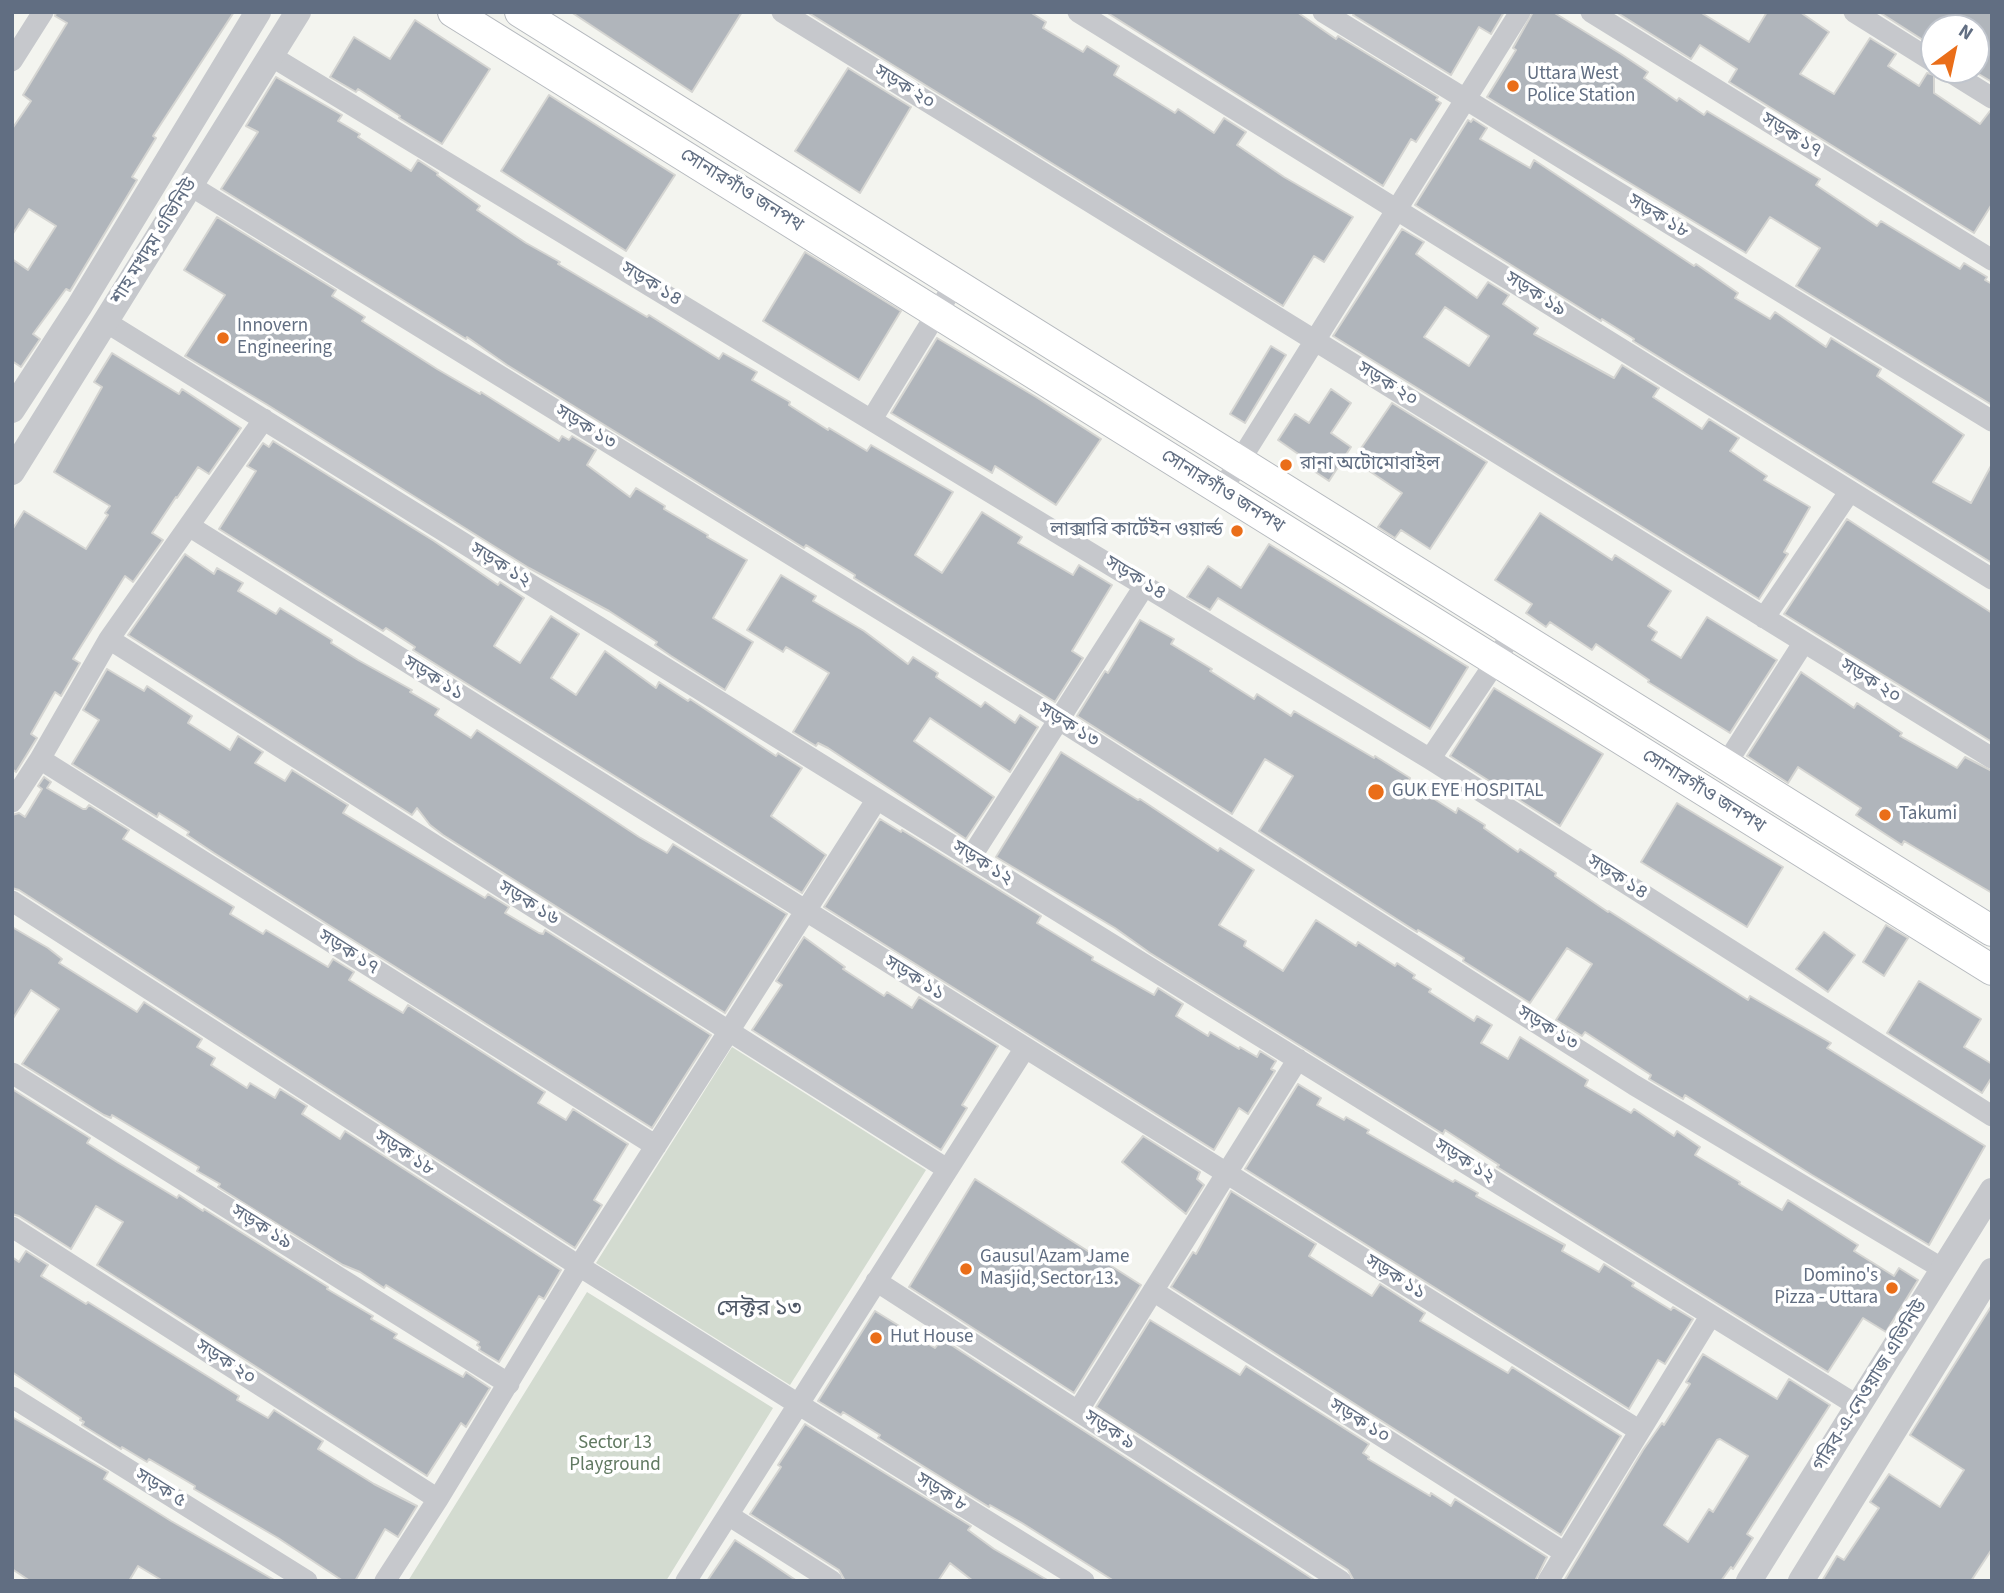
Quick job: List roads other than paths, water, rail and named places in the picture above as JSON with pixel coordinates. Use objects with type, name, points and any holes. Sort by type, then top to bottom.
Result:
[{"type":"main road","name":"সোনারগাঁও জনপথ","points":[[453,12],[1992,970]]},
{"type":"main road","name":"সোনারগাঁও জনপথ","points":[[520,12],[1992,932]]},
{"type":"main road","points":[[587,96],[605,66]]},
{"type":"street","points":[[12,61],[43,12]]},
{"type":"street","name":"শাহ মখদুম এভিনিউ","points":[[12,410],[128,227],[258,12]]},
{"type":"street","name":"শাহ মখদুম এভিনিউ","points":[[12,472],[298,12]]},
{"type":"street","name":"সড়ক ২০","points":[[782,12],[1992,758]]},
{"type":"street","name":"সড়ক ১৯","points":[[1078,12],[1992,579]]},
{"type":"street","name":"সড়ক ১৮","points":[[1323,12],[1992,421]]},
{"type":"street","points":[[1221,491],[1520,12]]},
{"type":"street","name":"সড়ক ১৭","points":[[1591,12],[1992,260]]},
{"type":"street","points":[[1854,12],[1920,53]]},
{"type":"street","name":"সড়ক ১৪","points":[[271,56],[1430,759],[1992,1116]]},
{"type":"street","points":[[1970,84],[1992,98]]},
{"type":"street","name":"সড়ক ১৩","points":[[191,186],[1058,719],[1634,1085],[1943,1269]]},
{"type":"street","points":[[128,227],[155,244]]},
{"type":"street","points":[[872,419],[954,285]]},
{"type":"street","name":"সড়ক ১২","points":[[106,322],[1858,1406]]},
{"type":"street","points":[[12,802],[40,759],[108,639],[264,419]]},
{"type":"street","points":[[1764,618],[1850,491]]},
{"type":"street","name":"সড়ক ১১","points":[[189,526],[1640,1431]]},
{"type":"street","points":[[971,857],[1145,585]]},
{"type":"street","points":[[1430,759],[1495,663],[1512,632]]},
{"type":"street","name":"সড়ক ১৬","points":[[108,639],[947,1169]]},
{"type":"street","points":[[1726,764],[1804,642]]},
{"type":"street","name":"সড়ক ১৭","points":[[40,759],[656,1146]]},
{"type":"street","points":[[385,1581],[509,1384],[579,1266],[877,799]]},
{"type":"street","name":"সড়ক ১৮","points":[[12,901],[798,1405]]},
{"type":"street","points":[[686,1581],[1025,1048]]},
{"type":"street","points":[[1078,1411],[1298,1059]]},
{"type":"street","name":"সড়ক ১৯","points":[[12,1073],[509,1384]]},
{"type":"street","name":"গরিব-এ-নেওয়াজ এভিনিউ","points":[[1749,1581],[1992,1191]]},
{"type":"street","name":"সড়ক ২০","points":[[12,1227],[438,1499]]},
{"type":"street","points":[[1801,1581],[1992,1271]]},
{"type":"street","name":"সড়ক ৯","points":[[876,1281],[1341,1581]]},
{"type":"street","name":"সড়ক ১০","points":[[1153,1291],[1565,1553]]},
{"type":"street","points":[[1548,1581],[1711,1315]]},
{"type":"street","name":"সড়ক ৫","points":[[12,1397],[307,1581]]},
{"type":"street","name":"সড়ক ৮","points":[[798,1405],[1084,1581]]},
{"type":"street","points":[[728,1515],[832,1581]]},
{"type":"place","name":"Uttara West Police Station","points":[[1513,86]]},
{"type":"place","name":"Innovern Engineering","points":[[223,338]]},
{"type":"place","name":"রানা অটোমোবাইল","points":[[1286,465]]},
{"type":"place","name":"লাক্সারি কার্টেইন ওয়ার্ল্ড","points":[[1237,531]]},
{"type":"place","name":"GUK EYE HOSPITAL","points":[[1376,792]]},
{"type":"place","name":"Takumi","points":[[1885,815]]},
{"type":"place","name":"Gausul Azam Jame Masjid, Sector 13.","points":[[966,1269]]},
{"type":"place","name":"Domino's Pizza - Uttara","points":[[1892,1288]]},
{"type":"place","name":"Hut House","points":[[876,1338]]},
{"type":"district","name":"সেক্টর ১৩","points":[[759,1310]]},
{"type":"park label","name":"Sector 13 Playground","points":[[615,1455]]}]
